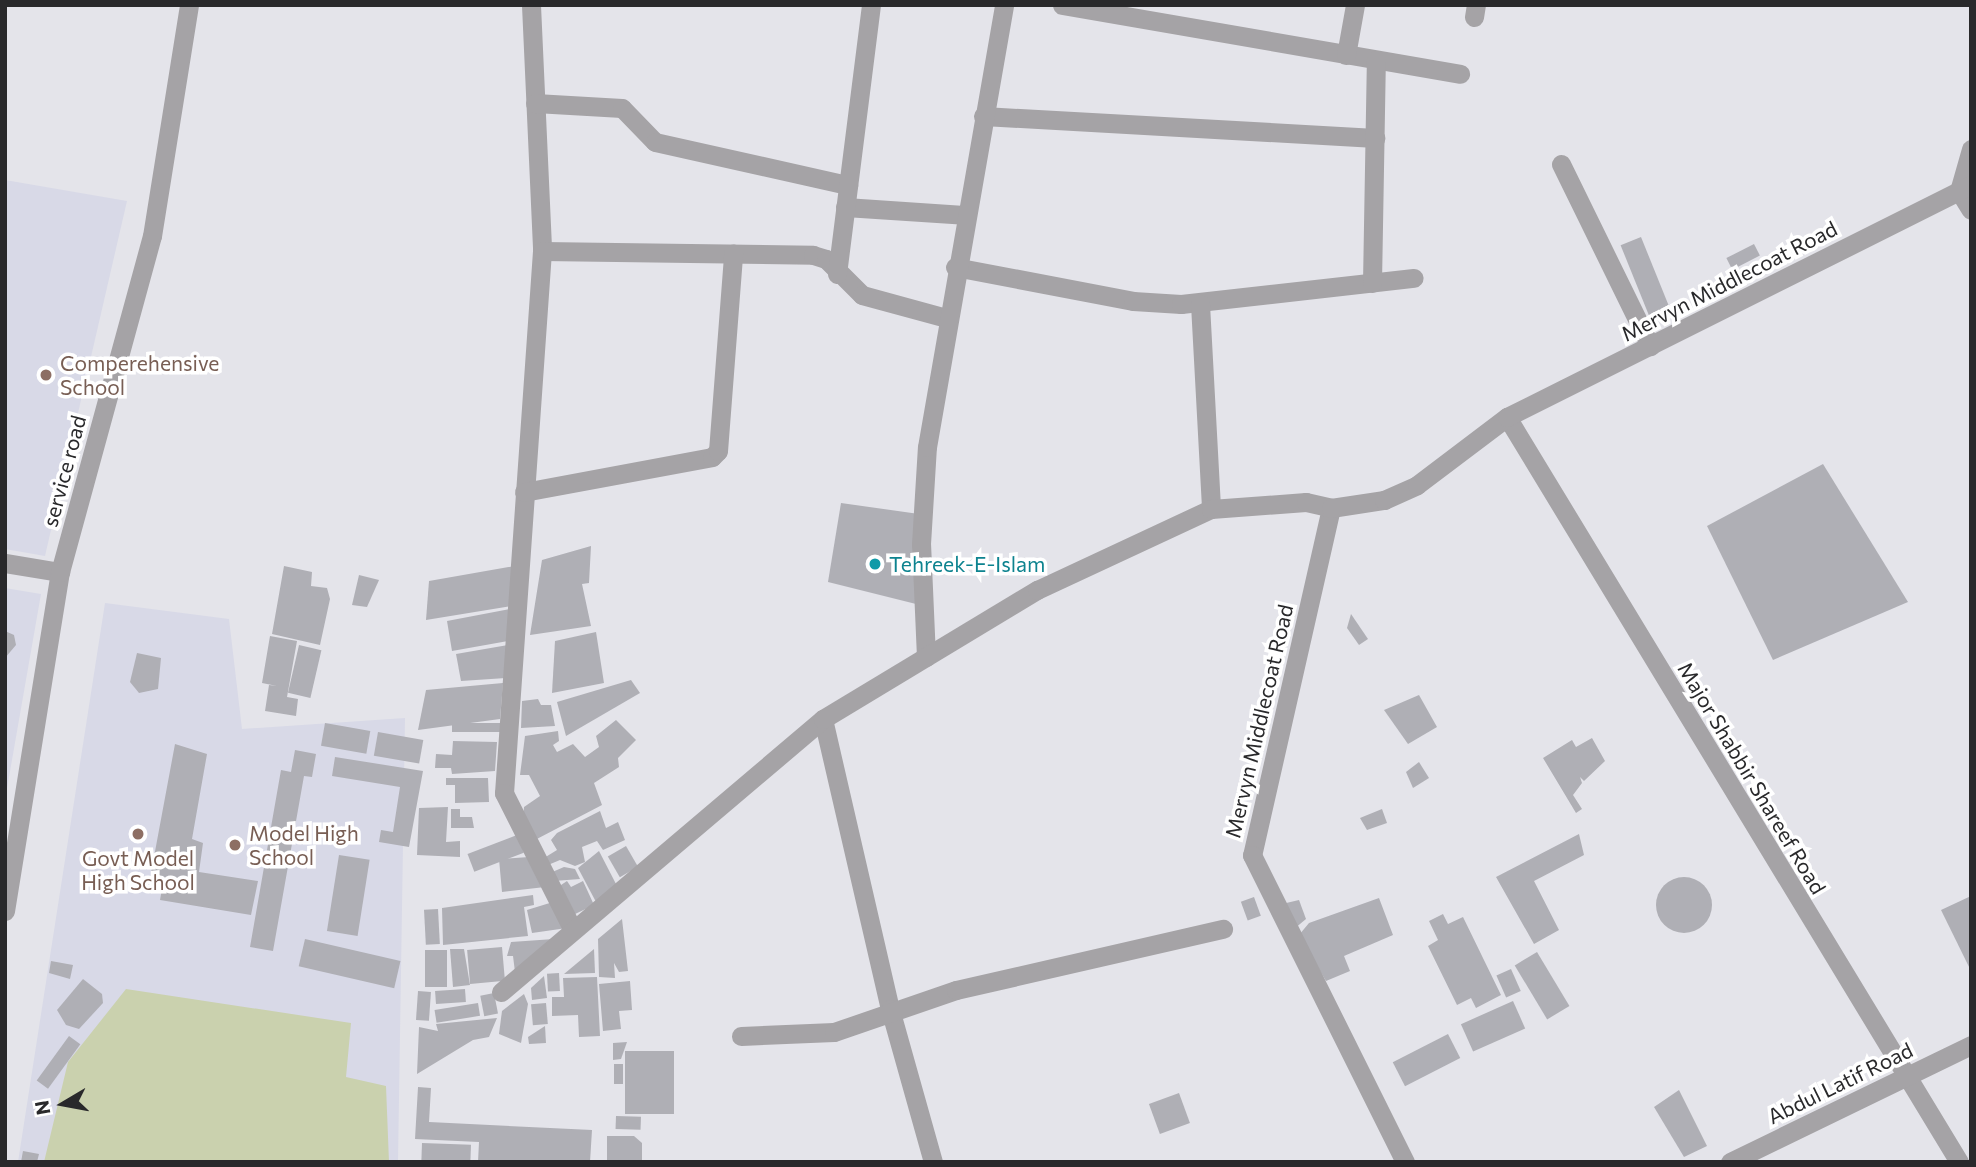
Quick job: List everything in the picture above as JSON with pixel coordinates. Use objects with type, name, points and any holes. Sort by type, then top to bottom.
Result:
[{"type":"street","name":"service road","points":[[5,911],[60,572],[152,236],[190,5]]},
{"type":"street","points":[[531,5],[542,251],[504,793],[572,928]]},
{"type":"street","points":[[837,274],[871,5]]},
{"type":"street","points":[[926,657],[921,544],[926,447],[964,215],[1004,5]]},
{"type":"street","points":[[1062,5],[1460,74]]},
{"type":"street","points":[[1346,55],[1355,5]]},
{"type":"street","points":[[1372,283],[1376,60]]},
{"type":"street","points":[[535,103],[622,108],[655,142],[848,185]]},
{"type":"street","points":[[983,116],[1375,138]]},
{"type":"street","points":[[1971,149],[1965,188],[1971,210]]},
{"type":"street","points":[[1561,164],[1650,346]]},
{"type":"street","name":"Mervyn Middlecoat Road","points":[[1211,509],[1306,502],[1331,508],[1384,500],[1418,485],[1507,417],[1965,188]]},
{"type":"street","points":[[845,207],[964,215]]},
{"type":"street","points":[[542,251],[813,255],[826,259],[837,274],[862,295],[946,318]]},
{"type":"street","points":[[524,492],[712,457],[718,451],[733,254]]},
{"type":"street","points":[[955,267],[1133,301],[1200,304],[1414,278]]},
{"type":"street","points":[[501,992],[572,928],[823,719],[1037,590],[1211,509],[1200,304]]},
{"type":"street","name":"Major Shabbir Shareef Road","points":[[1507,417],[1959,1162]]},
{"type":"street","name":"Mervyn Middlecoat Road","points":[[1331,508],[1252,855],[1405,1162]]},
{"type":"street","points":[[5,563],[60,572]]},
{"type":"street","points":[[823,719],[890,1009],[933,1162]]},
{"type":"street","points":[[741,1036],[834,1032],[890,1009],[1223,929]]},
{"type":"street","name":"Abdul Latif Road","points":[[1730,1162],[1971,1045]]},
{"type":"shaded area","name":"Comperehensive School","points":[[5,180],[127,201],[45,556],[5,549]]},
{"type":"shaded area","points":[[5,588],[41,594],[5,800]]},
{"type":"shaded area","name":"Model High School","points":[[105,603],[229,619],[242,729],[405,718],[398,1162],[18,1162]]},
{"type":"green space","points":[[126,989],[351,1023],[346,1077],[386,1086],[389,1162],[44,1162],[68,1062]]},
{"type":"building","points":[[1641,237],[1672,313],[1651,321],[1621,245]]},
{"type":"building","points":[[1754,244],[1760,256],[1732,270],[1726,258]]},
{"type":"building","points":[[1823,464],[1908,602],[1773,660],[1707,526]]},
{"type":"building","name":"Tehreek-E-Islam","points":[[841,503],[919,514],[920,605],[828,582]]},
{"type":"building","points":[[591,546],[589,583],[582,584],[591,626],[530,635],[542,560]]},
{"type":"building","points":[[284,566],[312,572],[311,586],[327,588],[330,599],[320,645],[272,634]]},
{"type":"building","points":[[515,566],[512,606],[426,620],[429,581]]},
{"type":"building","points":[[359,575],[379,580],[367,607],[352,605]]},
{"type":"building","points":[[510,609],[508,641],[452,651],[447,621]]},
{"type":"building","points":[[1351,614],[1368,639],[1359,645],[1347,628]]},
{"type":"building","points":[[5,631],[14,635],[16,645],[5,658]]},
{"type":"building","points":[[596,632],[604,683],[552,693],[555,641]]},
{"type":"building","points":[[270,636],[297,641],[287,697],[298,699],[296,716],[265,711],[269,685],[277,686],[262,683]]},
{"type":"building","points":[[299,645],[321,650],[310,698],[288,693]]},
{"type":"building","points":[[508,645],[506,678],[461,681],[456,654]]},
{"type":"building","points":[[137,653],[161,658],[158,689],[139,693],[130,682]]},
{"type":"building","points":[[631,680],[640,693],[566,736],[557,702]]},
{"type":"building","points":[[503,683],[500,719],[418,730],[426,690]]},
{"type":"building","points":[[1419,695],[1437,727],[1408,744],[1384,710]]},
{"type":"building","points":[[538,699],[541,705],[551,705],[555,726],[521,728],[522,701]]},
{"type":"building","points":[[616,720],[636,740],[618,758],[619,767],[594,783],[602,805],[533,841],[523,820],[524,807],[540,796],[529,775],[520,775],[525,736],[558,731],[559,741],[553,745],[557,752],[573,744],[585,757],[599,747],[596,736]]},
{"type":"building","points":[[325,723],[370,731],[366,754],[321,746]]},
{"type":"building","points":[[452,723],[502,723],[502,732],[452,732]]},
{"type":"building","points":[[378,732],[423,740],[419,764],[374,756]]},
{"type":"building","points":[[1592,738],[1605,761],[1584,781],[1580,777],[1582,783],[1573,795],[1582,809],[1576,813],[1543,758],[1572,740],[1576,747]]},
{"type":"building","points":[[453,741],[497,742],[495,771],[452,774],[451,768],[435,768],[436,754],[452,755]]},
{"type":"building","points":[[175,744],[207,754],[192,839],[203,843],[199,872],[258,881],[251,915],[160,900],[164,877],[151,873]]},
{"type":"building","points":[[295,750],[316,754],[312,777],[304,776],[273,951],[250,947],[281,770],[291,772]]},
{"type":"building","points":[[335,757],[423,771],[409,847],[379,842],[381,830],[393,832],[400,787],[332,776]]},
{"type":"building","points":[[1419,762],[1429,778],[1413,788],[1406,772]]},
{"type":"building","points":[[446,778],[488,778],[489,802],[455,803],[455,785],[446,785]]},
{"type":"building","points":[[448,807],[446,842],[460,841],[460,857],[417,855],[419,808]]},
{"type":"building","points":[[451,809],[460,809],[460,817],[472,817],[474,828],[451,828]]},
{"type":"building","points":[[1382,809],[1387,823],[1367,830],[1360,818]]},
{"type":"building","points":[[600,811],[606,828],[618,822],[625,840],[603,850],[597,841],[582,847],[585,862],[575,866],[560,860],[548,865],[544,858],[557,850],[551,840],[557,833]]},
{"type":"building","points":[[1579,834],[1584,855],[1534,881],[1559,930],[1534,944],[1496,877]]},
{"type":"building","points":[[517,835],[524,853],[474,872],[468,854]]},
{"type":"building","points":[[626,846],[638,867],[620,877],[608,856]]},
{"type":"building","points":[[599,851],[616,884],[596,902],[578,868]]},
{"type":"building","points":[[339,855],[370,860],[358,936],[327,931]]},
{"type":"building","points":[[529,857],[545,887],[502,892],[499,859]]},
{"type":"building","points":[[564,867],[575,869],[580,879],[554,881],[550,873]]},
{"type":"building","points":[[1684,877],[1695,879],[1704,885],[1710,894],[1710,916],[1704,925],[1695,931],[1684,933],[1673,931],[1664,925],[1658,916],[1656,905],[1658,894],[1664,885],[1673,879]]},
{"type":"building","points":[[567,881],[571,887],[583,881],[594,905],[573,915],[558,887]]},
{"type":"building","points":[[533,895],[534,905],[524,907],[528,936],[443,945],[442,908]]},
{"type":"building","points":[[1971,896],[1971,971],[1941,910]]},
{"type":"building","points":[[1254,897],[1261,916],[1248,921],[1241,902]]},
{"type":"building","points":[[1379,898],[1393,935],[1344,956],[1350,971],[1326,981],[1299,935],[1309,923]]},
{"type":"building","points":[[1299,900],[1306,919],[1294,929],[1282,904]]},
{"type":"building","points":[[553,902],[567,928],[532,933],[527,910]]},
{"type":"building","points":[[438,909],[440,944],[426,945],[424,910]]},
{"type":"building","points":[[1443,914],[1448,924],[1463,917],[1501,995],[1476,1008],[1471,998],[1457,1005],[1428,946],[1438,940],[1429,921]]},
{"type":"building","points":[[622,919],[628,971],[619,972],[614,963],[615,978],[599,977],[598,939]]},
{"type":"building","points":[[305,939],[400,961],[394,988],[299,966]]},
{"type":"building","points":[[554,939],[515,972],[513,956],[507,956],[511,942]]},
{"type":"building","points":[[502,947],[505,981],[470,984],[467,950]]},
{"type":"building","points":[[450,949],[464,949],[470,985],[453,987]]},
{"type":"building","points":[[594,949],[595,973],[564,974]]},
{"type":"building","points":[[425,950],[447,950],[447,987],[425,987]]},
{"type":"building","points":[[1537,952],[1569,1006],[1547,1019],[1515,965]]},
{"type":"building","points":[[51,961],[73,965],[70,979],[49,973]]},
{"type":"building","points":[[1511,969],[1521,991],[1506,997],[1496,976]]},
{"type":"building","points":[[559,973],[560,991],[548,992],[547,974]]},
{"type":"building","points":[[544,976],[547,998],[532,1000],[531,988]]},
{"type":"building","points":[[597,977],[600,1036],[579,1037],[578,1015],[552,1016],[552,997],[564,997],[563,978]]},
{"type":"building","points":[[83,979],[102,994],[103,1003],[79,1029],[66,1025],[57,1010]]},
{"type":"building","points":[[630,981],[632,1010],[619,1011],[621,1029],[603,1031],[599,984]]},
{"type":"building","points":[[465,989],[466,1002],[436,1004],[435,991]]},
{"type":"building","points":[[418,991],[431,992],[429,1021],[416,1020]]},
{"type":"building","points":[[494,993],[498,1014],[484,1016],[480,996]]},
{"type":"building","points":[[524,994],[528,1004],[521,1043],[499,1034],[502,1011]]},
{"type":"building","points":[[1513,1001],[1525,1028],[1473,1052],[1461,1024]]},
{"type":"building","points":[[478,1003],[480,1016],[437,1023],[435,1010]]},
{"type":"building","points":[[546,1003],[548,1024],[533,1025],[531,1004]]},
{"type":"building","points":[[497,1018],[489,1037],[473,1040],[417,1074],[419,1027],[438,1031],[436,1024]]},
{"type":"building","points":[[545,1026],[546,1043],[529,1044],[528,1037]]},
{"type":"building","points":[[1448,1034],[1460,1058],[1405,1086],[1393,1062]]},
{"type":"building","points":[[69,1036],[80,1044],[48,1089],[37,1080]]},
{"type":"building","points":[[627,1042],[621,1059],[613,1060],[613,1043]]},
{"type":"building","points":[[625,1051],[674,1051],[674,1114],[625,1114]]},
{"type":"building","points":[[614,1064],[623,1064],[623,1084],[614,1084]]},
{"type":"building","points":[[418,1087],[431,1088],[429,1122],[592,1130],[590,1162],[478,1162],[479,1142],[415,1139]]},
{"type":"building","points":[[1679,1090],[1707,1146],[1684,1157],[1654,1107]]},
{"type":"building","points":[[1179,1093],[1190,1123],[1160,1134],[1149,1104]]},
{"type":"building","points":[[616,1116],[641,1117],[641,1130],[616,1129]]},
{"type":"building","points":[[607,1136],[634,1136],[642,1143],[642,1162],[607,1162]]},
{"type":"building","points":[[422,1143],[471,1145],[470,1162],[421,1162]]},
{"type":"building","points":[[23,1151],[39,1154],[37,1162],[21,1162]]},
{"type":"place","name":"Comperehensive School","points":[[46,375]]},
{"type":"place","name":"Tehreek-E-Islam","points":[[875,564]]},
{"type":"place","name":"Govt Model High School","points":[[138,834]]},
{"type":"place","name":"Model High School","points":[[235,845]]}]
